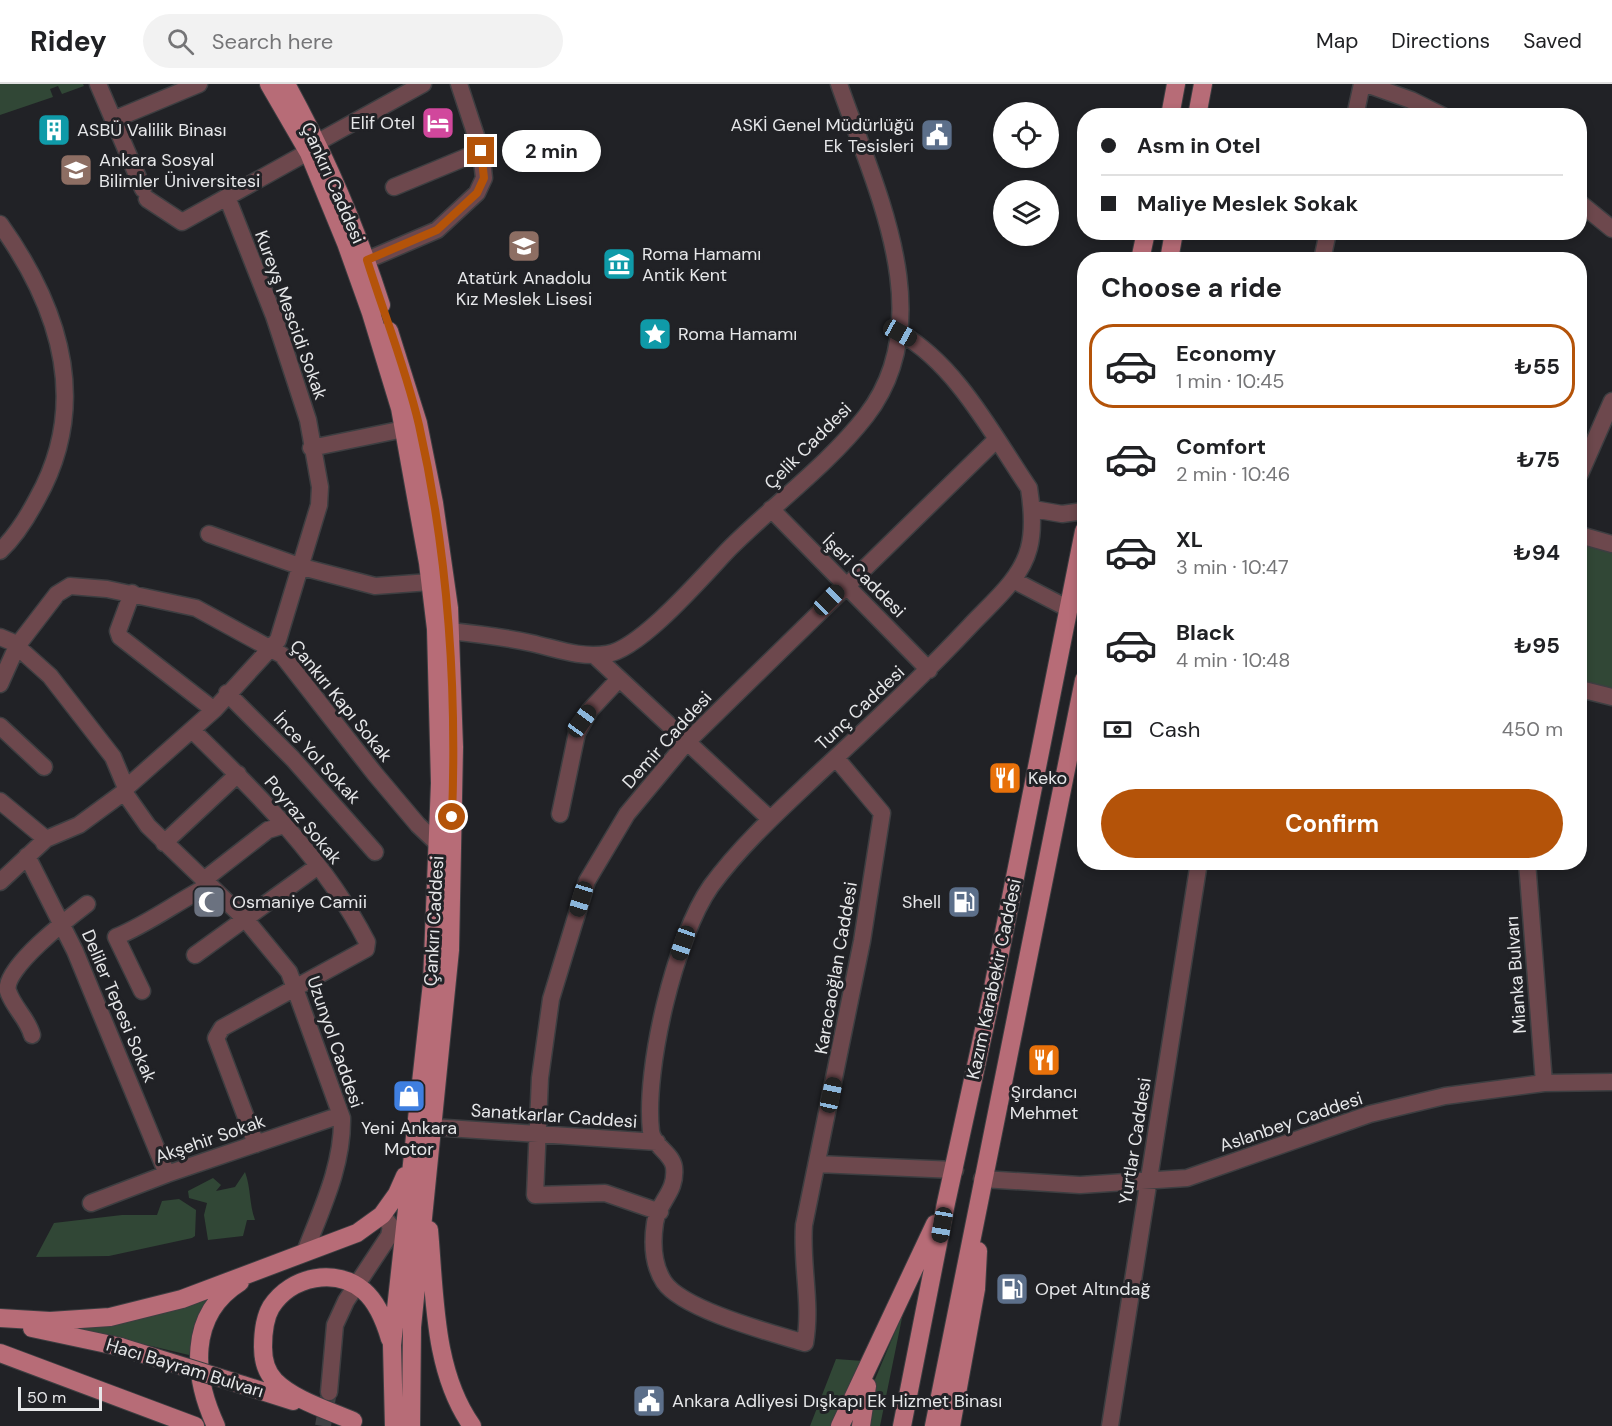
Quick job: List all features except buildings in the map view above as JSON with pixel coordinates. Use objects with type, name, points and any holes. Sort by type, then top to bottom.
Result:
[{"type":"main road","name":"Çankırı Caddesi","points":[[269,84],[313,147],[367,300],[404,429],[436,628],[438,844],[432,983],[392,1345],[394,1426]]},
{"type":"main road","name":"Çankırı Caddesi","points":[[286,84],[313,147],[367,260],[418,423],[434,503],[450,631],[454,747],[450,950],[425,1177],[412,1327],[411,1426]]},
{"type":"main road","points":[[1172,108],[1176,84]]},
{"type":"main road","points":[[1198,108],[1203,84]]},
{"type":"main road","name":"Kazım Karabekir Caddesi","points":[[902,1426],[1077,567]]},
{"type":"main road","name":"Kazım Karabekir Caddesi","points":[[933,1426],[1077,714]]},
{"type":"main road","points":[[0,1320],[50,1321],[110,1317],[182,1299],[269,1264],[357,1233],[382,1215],[397,1194],[413,1156]]},
{"type":"main road","points":[[425,1177],[442,1352],[453,1391],[472,1426]]},
{"type":"main road","points":[[840,1426],[946,1203]]},
{"type":"main road","points":[[951,1426],[976,1289],[978,1210]]},
{"type":"main road","points":[[216,1426],[207,1405],[197,1359],[199,1339],[205,1321],[231,1287],[269,1264]]},
{"type":"main road","points":[[359,1424],[283,1389],[273,1379],[265,1367],[263,1335],[272,1306],[296,1285],[323,1276],[336,1277],[357,1286],[376,1306],[385,1323],[392,1345]]},
{"type":"main road","name":"Hacı Bayram Bulvarı","points":[[0,1320],[121,1347],[359,1424]]},
{"type":"main road","points":[[861,1426],[864,1398],[888,1324]]},
{"type":"main road","points":[[0,1353],[195,1426]]},
{"type":"street","points":[[98,84],[115,119],[145,194],[182,222],[313,147],[391,91],[423,84]]},
{"type":"street","points":[[115,119],[199,84]]},
{"type":"street","points":[[367,260],[437,230],[477,193],[484,178],[481,151],[459,84]]},
{"type":"street","name":"Çelik Caddesi","points":[[450,631],[506,638],[576,656],[618,651],[646,633],[771,509],[847,438],[867,414],[893,371],[903,299],[898,265],[839,84]]},
{"type":"street","points":[[1357,108],[1364,84],[1427,108]]},
{"type":"street","points":[[394,187],[481,151]]},
{"type":"street","name":"Kureyş Mescidi Sokak","points":[[227,196],[274,316],[308,420],[320,496],[305,545],[302,567]]},
{"type":"street","points":[[1587,209],[1612,229]]},
{"type":"street","points":[[0,224],[34,279],[63,362],[66,384],[64,424],[60,446],[45,486],[17,533],[0,550]]},
{"type":"street","name":"Tunç Caddesi","points":[[657,1142],[651,1135],[650,1088],[666,996],[689,926],[711,886],[770,819],[929,670],[1013,580],[1029,549],[1033,509],[1029,488],[944,366],[916,342],[900,333]]},
{"type":"street","points":[[1587,458],[1612,401]]},
{"type":"street","points":[[311,448],[404,429]]},
{"type":"street","name":"Demir Caddesi","points":[[660,1212],[605,1193],[535,1195],[540,1078],[551,999],[587,881],[627,814],[686,743],[845,585],[996,440]]},
{"type":"street","name":"İşeri Caddesi","points":[[771,509],[929,670]]},
{"type":"street","points":[[1033,509],[1062,514],[1077,512]]},
{"type":"street","points":[[208,534],[302,567],[375,586],[430,582]]},
{"type":"street","points":[[1587,537],[1612,544]]},
{"type":"street","name":"Çankırı Kapı Sokak","points":[[302,567],[278,640],[272,647],[282,655],[418,825],[438,844]]},
{"type":"street","points":[[1013,580],[1069,609]]},
{"type":"street","points":[[0,684],[17,646],[57,594],[70,586],[82,585],[132,593],[196,608],[272,647],[227,693],[214,710],[125,790],[79,825],[46,839],[0,882]]},
{"type":"street","points":[[132,593],[118,631],[120,637],[214,710]]},
{"type":"street","name":"Uzunyol Caddesi","points":[[0,637],[17,646],[50,676],[113,757],[125,790],[143,820],[164,843],[246,920],[289,972],[342,1118],[342,1140],[333,1178],[305,1252]]},
{"type":"street","points":[[594,655],[770,819]]},
{"type":"street","points":[[560,814],[577,733],[590,710],[619,679]]},
{"type":"street","points":[[1587,691],[1612,697]]},
{"type":"street","name":"İnce Yol Sokak","points":[[227,693],[293,759],[375,852]]},
{"type":"street","points":[[0,726],[44,767]]},
{"type":"street","name":"Poyraz Sokak","points":[[192,730],[238,774],[318,866],[367,942],[366,949],[295,987]]},
{"type":"street","name":"Karacaoğlan Caddesi","points":[[817,1164],[862,941],[882,813],[836,758]]},
{"type":"street","points":[[164,843],[238,774]]},
{"type":"street","points":[[0,801],[46,839]]},
{"type":"street","points":[[142,991],[116,937],[164,914],[180,900],[208,882],[268,830],[284,825]]},
{"type":"street","name":"Deliler Tepesi Sokak","points":[[27,856],[62,924],[120,1064],[130,1080],[167,1173]]},
{"type":"street","points":[[195,955],[318,866]]},
{"type":"street","name":"Yurtlar Caddesi","points":[[1110,1426],[1198,870]]},
{"type":"street","name":"Mianka Bulvarı","points":[[1528,870],[1544,1083]]},
{"type":"street","points":[[32,1035],[8,990],[9,980],[25,958],[87,904]]},
{"type":"street","points":[[256,1144],[216,1038],[222,1028],[286,995],[295,987]]},
{"type":"street","name":"Aslanbey Caddesi","points":[[982,1179],[1080,1185],[1187,1178],[1370,1114],[1445,1096],[1544,1083],[1612,1082]]},
{"type":"street","name":"Akşehir Sokak","points":[[92,1203],[167,1173],[332,1118],[342,1118]]},
{"type":"street","name":"Sanatkarlar Caddesi","points":[[432,1127],[538,1136],[657,1142],[674,1163],[674,1185],[655,1221],[653,1255],[664,1282],[680,1297],[744,1325],[805,1343],[809,1309],[802,1244],[817,1164]]},
{"type":"street","points":[[817,1164],[955,1170]]},
{"type":"street","points":[[329,1392],[335,1325],[346,1301],[389,1236],[391,1226],[382,1215]]},
{"type":"green space","points":[[0,84],[83,84],[84,86],[62,94],[58,86],[50,89],[53,97],[0,115]]},
{"type":"green space","points":[[1587,542],[1612,549],[1612,689],[1587,683]]},
{"type":"green space","points":[[245,1172],[255,1220],[247,1220],[243,1236],[208,1240],[204,1215],[207,1203],[189,1198],[188,1191],[213,1178],[221,1185],[216,1191],[235,1187]]},
{"type":"green space","points":[[179,1199],[196,1210],[195,1236],[192,1238],[109,1256],[36,1257],[54,1223],[122,1215],[157,1215],[162,1201]]},
{"type":"green space","points":[[209,1295],[196,1325],[189,1355],[67,1326]]},
{"type":"green space","points":[[903,1313],[880,1426],[870,1426],[873,1384]]},
{"type":"green space","points":[[836,1359],[863,1361],[833,1426],[810,1426]]},
{"type":"tunnel","points":[[323,1426],[328,1397]]},
{"type":"place","name":"Elif Otel","points":[[438,123]]},
{"type":"place","name":"ASBÜ Valilik Binası","points":[[54,130]]},
{"type":"place","name":"ASKİ Genel Müdürlüğü Ek Tesisleri","points":[[937,135]]},
{"type":"place","name":"Ankara Sosyal Bilimler Üniversitesi","points":[[76,170]]},
{"type":"place","name":"Atatürk Anadolu Kız Meslek Lisesi","points":[[524,246]]},
{"type":"place","name":"Roma Hamamı Antik Kent","points":[[619,264]]},
{"type":"place","name":"Roma Hamamı","points":[[655,334]]},
{"type":"place","name":"Keko","points":[[1005,778]]},
{"type":"place","name":"Osmaniye Camii","points":[[209,902]]},
{"type":"place","name":"Shell","points":[[964,902]]},
{"type":"place","name":"Şırdancı Mehmet","points":[[1044,1060]]},
{"type":"place","name":"Yeni Ankara Motor","points":[[409,1096]]},
{"type":"place","name":"Opet Altındağ","points":[[1012,1289]]},
{"type":"place","name":"Ankara Adliyesi Dışkapı Ek Hizmet Binası","points":[[649,1401]]},
{"type":"route","points":[[452,817],[454,747],[449,608],[434,503],[418,423],[367,260],[437,230],[477,193],[484,178],[481,151]]}]
